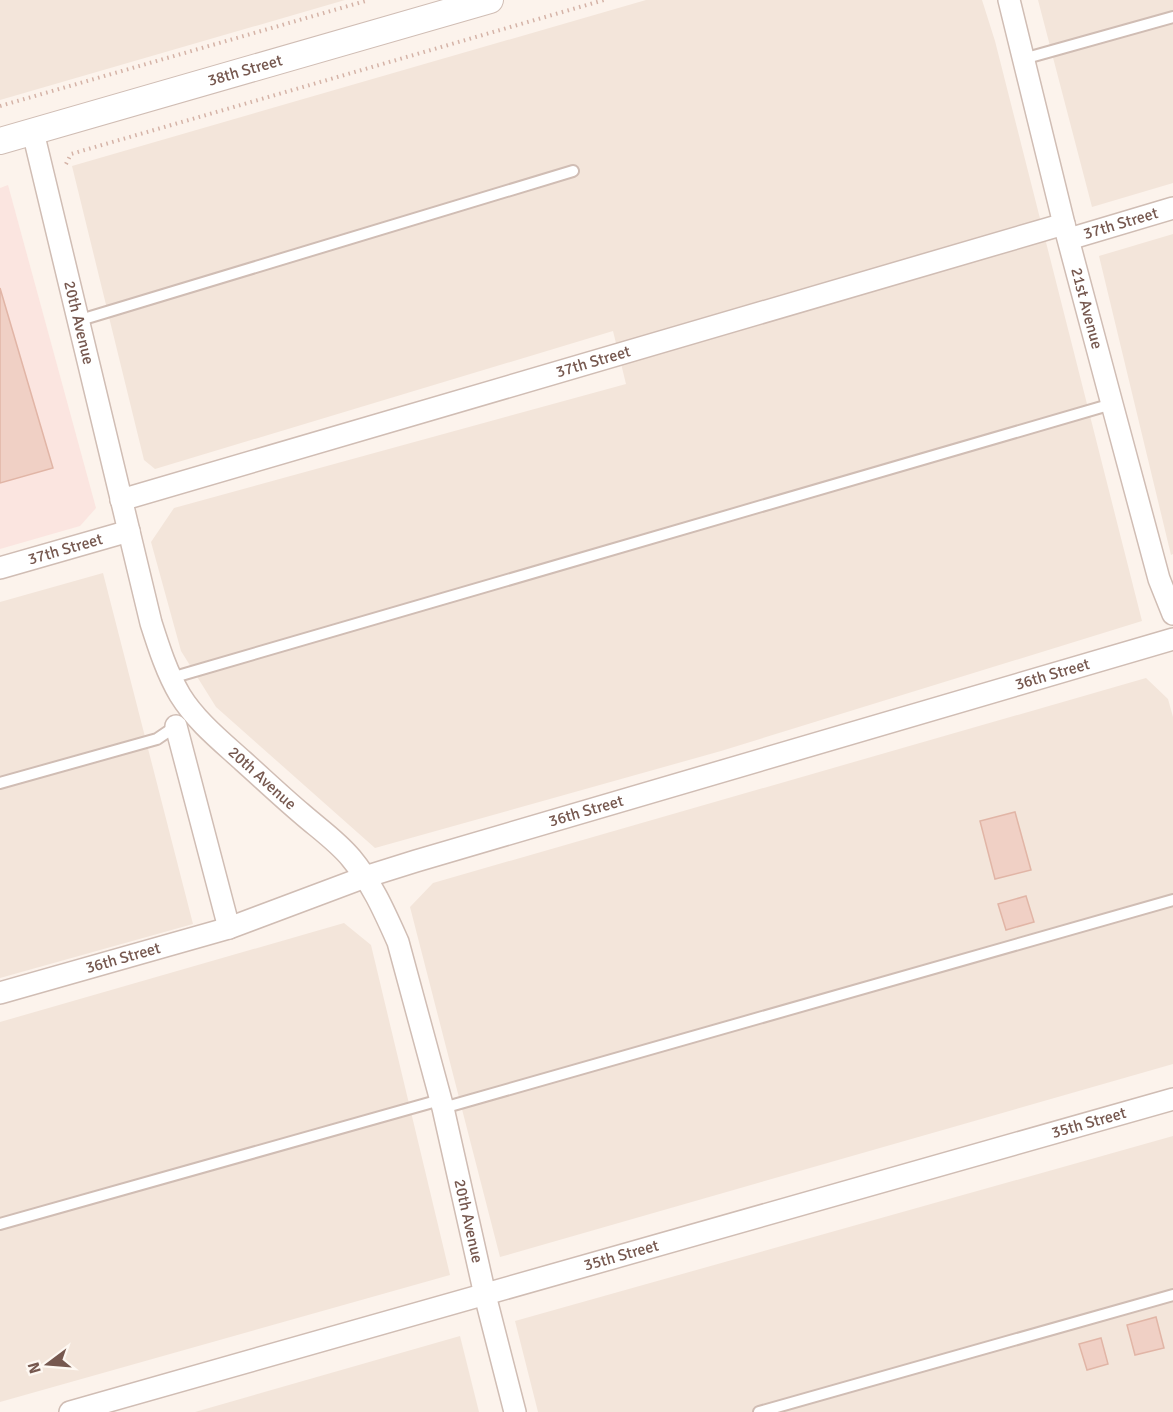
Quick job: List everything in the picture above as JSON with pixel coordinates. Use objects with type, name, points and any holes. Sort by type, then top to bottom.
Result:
[{"type":"street","name":"38th Street","points":[[0,141],[490,0]]},
{"type":"street","name":"21st Avenue","points":[[1009,0],[1066,231],[1112,404],[1166,578],[1173,614]]},
{"type":"street","name":"20th Avenue","points":[[33,132],[151,623],[163,660],[181,696],[217,738],[327,834],[351,858],[365,877],[387,917],[398,942],[441,1104],[485,1295],[515,1412]]},
{"type":"street","name":"37th Street","points":[[121,500],[1066,231],[1173,208]]},
{"type":"street","name":"37th Street","points":[[0,568],[129,531]]},
{"type":"street","name":"36th Street","points":[[0,993],[229,927],[365,877],[1173,639]]},
{"type":"street","points":[[176,726],[229,927]]},
{"type":"street","name":"35th Street","points":[[70,1412],[1173,1100]]},
{"type":"lane","points":[[1023,59],[1173,17]]},
{"type":"lane","points":[[77,321],[573,171]]},
{"type":"lane","points":[[171,678],[1112,404]]},
{"type":"lane","points":[[0,783],[157,739],[194,713]]},
{"type":"lane","points":[[0,1224],[1173,900]]},
{"type":"lane","points":[[759,1412],[1173,1295]]},
{"type":"path","points":[[0,106],[369,0]]},
{"type":"path","points":[[69,175],[66,163],[71,154],[604,0]]},
{"type":"shaded area","points":[[0,0],[345,0],[0,100]]},
{"type":"shaded area","points":[[646,0],[982,0],[995,41],[1142,621],[721,751],[375,848],[216,707],[181,651],[151,542],[174,508],[626,384],[613,331],[155,469],[144,460],[72,166]]},
{"type":"shaded area","points":[[1038,0],[1173,0],[1173,183],[1092,207]]},
{"type":"shaded area","points":[[8,185],[96,508],[80,526],[0,549],[0,188]]},
{"type":"shaded area","points":[[1173,234],[1173,554],[1171,555],[1099,256]]},
{"type":"shaded area","points":[[103,573],[193,924],[0,978],[0,602]]},
{"type":"shaded area","points":[[1146,678],[1168,699],[1173,717],[1173,1064],[500,1257],[410,907],[433,883]]},
{"type":"shaded area","points":[[344,923],[371,945],[450,1275],[0,1402],[0,1022]]},
{"type":"shaded area","points":[[1173,1136],[1173,1412],[538,1412],[515,1321]]},
{"type":"shaded area","points":[[460,1336],[479,1412],[195,1412]]},
{"type":"building","points":[[0,288],[53,468],[0,483]]},
{"type":"building","points":[[1015,812],[1031,870],[995,879],[980,821]]},
{"type":"building","points":[[1026,896],[1034,922],[1006,930],[998,904]]},
{"type":"building","points":[[1156,1317],[1164,1348],[1135,1355],[1127,1325]]},
{"type":"building","points":[[1101,1338],[1108,1364],[1087,1370],[1079,1344]]}]
